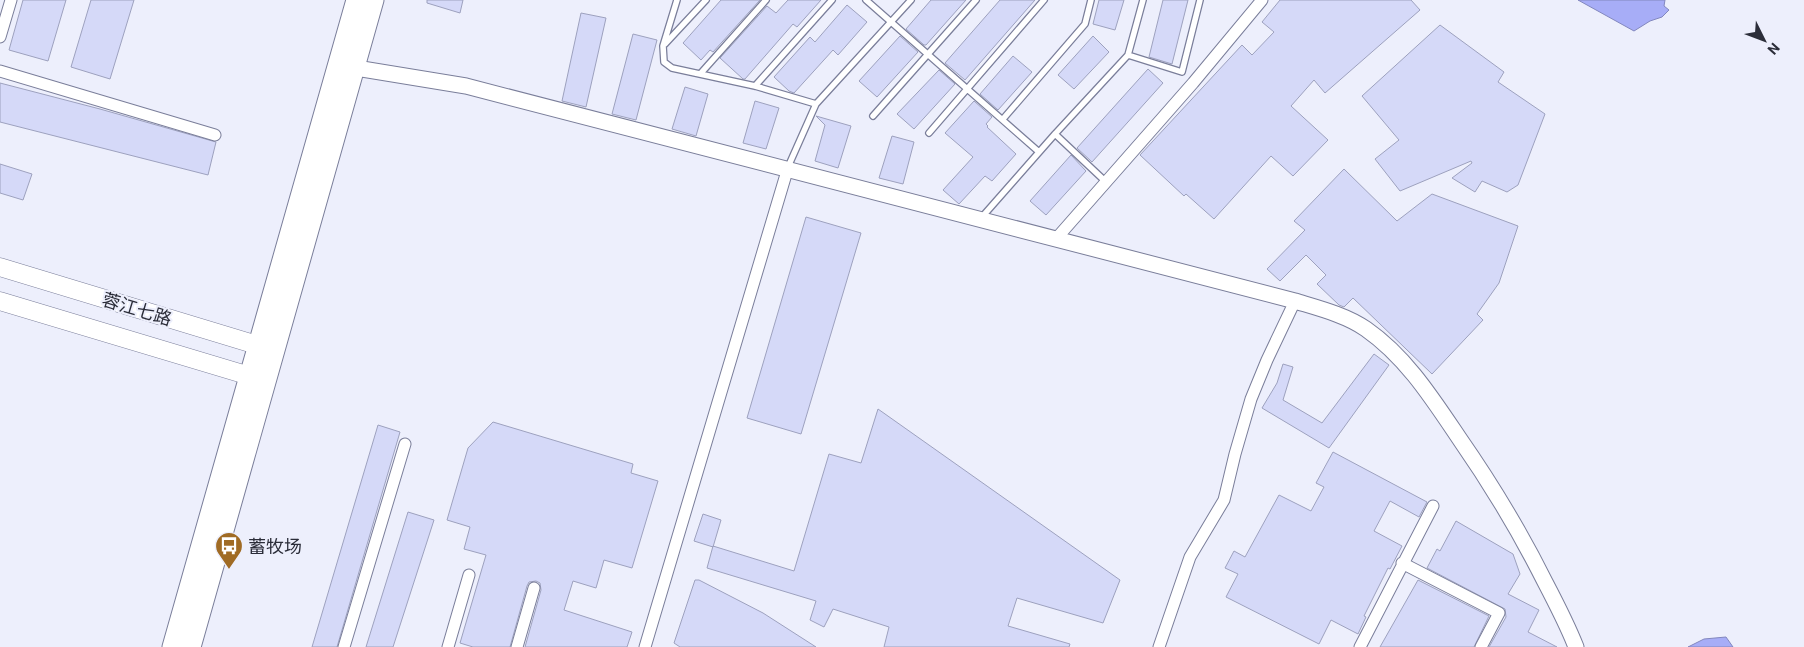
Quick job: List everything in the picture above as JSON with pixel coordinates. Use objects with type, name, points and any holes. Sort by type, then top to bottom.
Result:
[{"type":"highway","points":[[191,647],[356,0]]},
{"type":"highway","points":[[266,348],[356,68],[374,0]]},
{"type":"highway","points":[[172,647],[258,379]]},
{"type":"main road","points":[[356,68],[466,86],[786,171],[981,219],[1055,240],[1295,301],[1332,313],[1365,328],[1403,360],[1480,468],[1525,542],[1568,627],[1576,647]]},
{"type":"main road","name":"蓉江七路","points":[[0,267],[266,348]]},
{"type":"main road","name":"蓉江七路","points":[[0,301],[258,379]]},
{"type":"street","points":[[0,37],[11,0]]},
{"type":"street","points":[[1055,240],[1193,83],[1262,0]]},
{"type":"street","points":[[0,71],[215,135]]},
{"type":"street","points":[[645,647],[786,171]]},
{"type":"street","points":[[1159,647],[1190,557],[1224,500],[1251,399],[1295,301]]},
{"type":"street","points":[[344,647],[405,444]]},
{"type":"street","points":[[1360,647],[1433,506]]},
{"type":"street","points":[[1402,563],[1499,613],[1481,647]]},
{"type":"street","points":[[448,647],[468,575]]},
{"type":"street","points":[[517,647],[534,588]]},
{"type":"lane","points":[[677,0],[663,46],[664,62],[672,68],[756,86],[816,104]]},
{"type":"lane","points":[[663,46],[706,0]]},
{"type":"lane","points":[[701,73],[766,0]]},
{"type":"lane","points":[[756,86],[832,0]]},
{"type":"lane","points":[[866,0],[1040,152]]},
{"type":"lane","points":[[786,171],[816,104],[911,0]]},
{"type":"lane","points":[[872,116],[976,0]]},
{"type":"lane","points":[[928,134],[1044,0]]},
{"type":"lane","points":[[1003,119],[1085,24],[1091,0]]},
{"type":"lane","points":[[981,219],[1055,134],[1128,55],[1143,0]]},
{"type":"lane","points":[[1128,55],[1182,72],[1200,0]]},
{"type":"lane","points":[[1055,134],[1105,181]]},
{"type":"water","points":[[1578,0],[1665,0],[1664,6],[1669,10],[1662,17],[1650,21],[1634,31]]},
{"type":"water","points":[[1726,637],[1733,647],[1688,647],[1704,639]]},
{"type":"building","points":[[23,0],[66,0],[48,61],[9,50]]},
{"type":"building","points":[[91,0],[134,0],[110,79],[71,67]]},
{"type":"building","points":[[427,0],[463,0],[460,13],[427,3]]},
{"type":"building","points":[[721,0],[760,0],[713,52],[710,50],[701,60],[683,43]]},
{"type":"building","points":[[788,0],[821,0],[797,27],[793,24],[743,79],[720,58],[767,6],[776,13]]},
{"type":"building","points":[[931,0],[966,0],[924,45],[906,29]]},
{"type":"building","points":[[1000,0],[1035,0],[965,80],[945,63]]},
{"type":"building","points":[[1099,0],[1124,0],[1115,30],[1093,24]]},
{"type":"building","points":[[1163,0],[1188,0],[1172,64],[1149,57]]},
{"type":"building","points":[[1280,0],[1411,0],[1420,10],[1325,93],[1314,80],[1291,106],[1328,140],[1293,176],[1271,156],[1214,219],[1186,194],[1184,196],[1140,155],[1242,45],[1252,55],[1274,32],[1262,22]]},
{"type":"building","points":[[847,5],[867,22],[838,55],[833,50],[794,93],[789,91],[774,77],[810,37],[815,42]]},
{"type":"building","points":[[581,13],[606,18],[586,107],[562,101]]},
{"type":"building","points":[[1440,25],[1504,72],[1498,82],[1545,114],[1518,185],[1507,192],[1482,181],[1475,192],[1452,178],[1472,163],[1471,161],[1400,191],[1375,159],[1399,140],[1362,96]]},
{"type":"building","points":[[633,34],[657,40],[636,120],[612,114]]},
{"type":"building","points":[[900,36],[918,52],[877,97],[859,81]]},
{"type":"building","points":[[1093,36],[1109,52],[1074,89],[1058,75]]},
{"type":"building","points":[[1013,56],[1032,72],[998,110],[980,94]]},
{"type":"building","points":[[1148,69],[1163,83],[1092,162],[1077,148]]},
{"type":"building","points":[[939,70],[955,84],[914,129],[897,114]]},
{"type":"building","points":[[0,83],[216,142],[208,175],[0,122]]},
{"type":"building","points":[[685,87],[708,94],[696,136],[672,129]]},
{"type":"building","points":[[755,101],[779,108],[766,149],[743,143]]},
{"type":"building","points":[[974,101],[992,117],[986,124],[987,127],[1016,154],[992,181],[985,176],[959,204],[943,190],[973,157],[945,133]]},
{"type":"building","points":[[816,116],[851,126],[838,168],[815,161],[825,125]]},
{"type":"building","points":[[892,136],[914,142],[903,184],[879,178]]},
{"type":"building","points":[[1071,155],[1086,171],[1046,215],[1030,201]]},
{"type":"building","points":[[0,164],[32,174],[23,200],[0,193]]},
{"type":"building","points":[[1344,169],[1397,221],[1432,194],[1518,226],[1499,283],[1477,314],[1483,320],[1432,374],[1353,298],[1344,307],[1339,305],[1317,284],[1326,275],[1306,255],[1280,281],[1267,269],[1305,230],[1294,221]]},
{"type":"building","points":[[806,217],[861,233],[801,434],[747,418]]},
{"type":"building","points":[[1374,354],[1389,365],[1329,448],[1262,408],[1277,383],[1283,364],[1293,367],[1283,400],[1322,423]]},
{"type":"building","points":[[878,409],[1120,580],[1103,623],[1017,598],[1008,626],[1070,644],[1069,647],[884,647],[889,627],[833,609],[824,627],[810,620],[816,601],[707,568],[713,546],[794,571],[829,454],[861,463]]},
{"type":"building","points":[[493,422],[633,464],[631,473],[658,481],[632,568],[604,560],[596,588],[573,581],[564,610],[632,632],[627,647],[525,647],[541,590],[540,583],[536,581],[529,582],[527,586],[510,647],[473,647],[460,643],[486,555],[464,549],[470,527],[447,520],[468,448]]},
{"type":"building","points":[[378,425],[400,432],[337,647],[312,647]]},
{"type":"building","points":[[1333,452],[1427,502],[1419,517],[1390,501],[1374,531],[1402,546],[1390,569],[1388,568],[1364,616],[1366,617],[1358,634],[1331,620],[1319,644],[1226,597],[1238,574],[1225,568],[1234,551],[1245,557],[1279,495],[1311,511],[1324,487],[1316,483]]},
{"type":"building","points":[[408,512],[434,520],[393,647],[366,647]]},
{"type":"building","points":[[703,514],[721,520],[713,547],[694,541]]},
{"type":"building","points":[[1456,521],[1513,554],[1520,574],[1508,594],[1539,610],[1528,632],[1557,647],[1489,647],[1506,617],[1505,609],[1427,568],[1437,549],[1440,551]]},
{"type":"building","points":[[695,580],[699,580],[763,613],[816,647],[680,647],[674,643]]},
{"type":"building","points":[[1418,580],[1489,616],[1474,647],[1380,647]]},
{"type":"place","name":"蓄牧场","points":[[229,570]]}]
